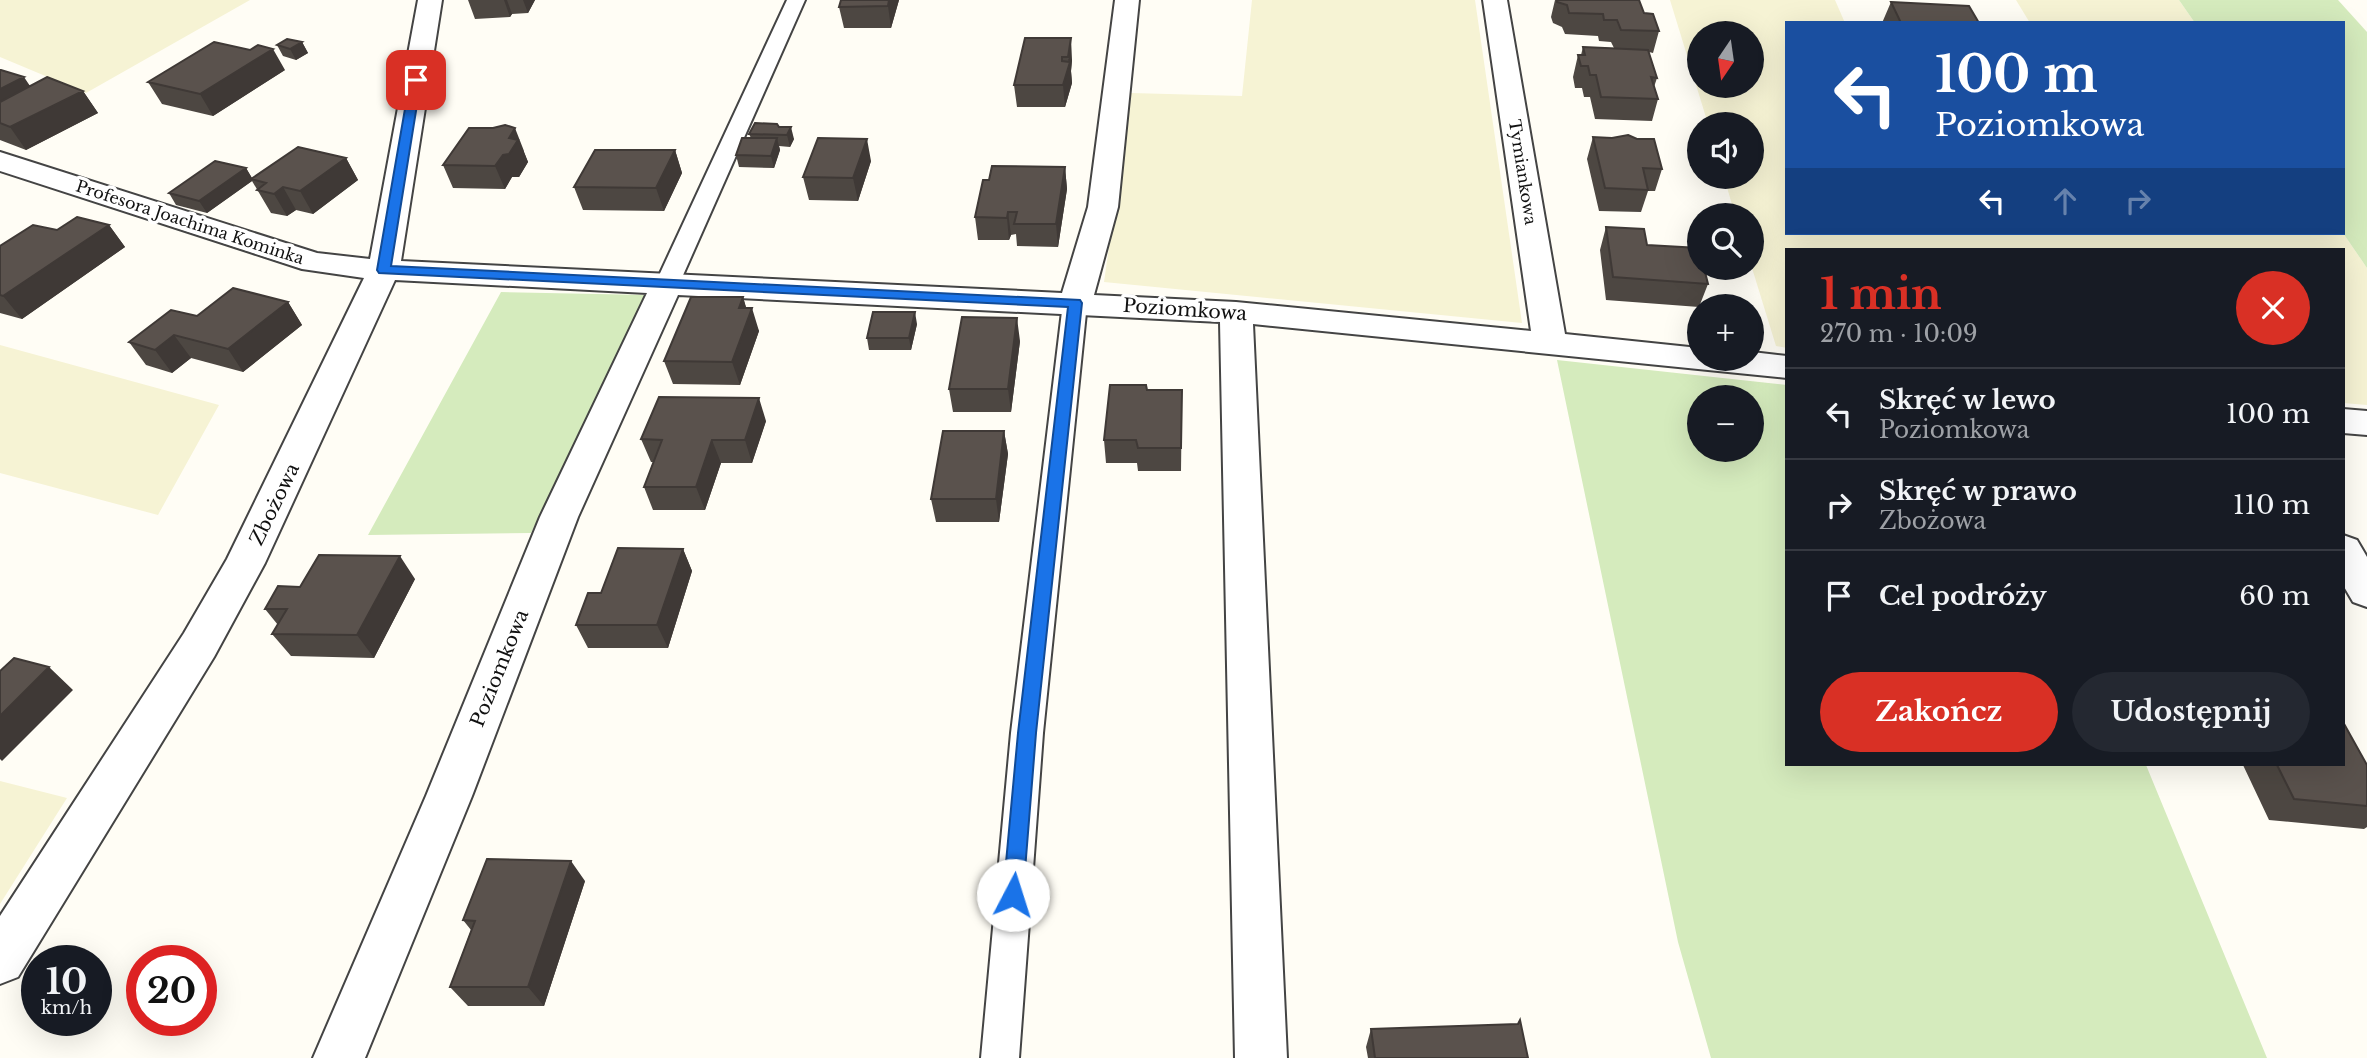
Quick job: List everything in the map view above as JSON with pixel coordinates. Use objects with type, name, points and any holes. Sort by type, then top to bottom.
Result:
[{"type":"street","name":"Zbożowa","points":[[0,960],[199,645],[245,563],[384,270],[430,0]]},
{"type":"street","points":[[1075,303],[1103,207],[1127,0]]},
{"type":"street","name":"Tymiankowa","points":[[1495,0],[1550,344]]},
{"type":"street","name":"Profesora Joachima Kominka","points":[[0,161],[313,262],[384,270]]},
{"type":"street","name":"Poziomkowa","points":[[384,270],[1236,312],[1687,358]]},
{"type":"street","name":"Poziomkowa","points":[[339,1058],[449,796],[559,517],[668,282]]},
{"type":"street","points":[[1236,312],[1261,1058]]},
{"type":"street","name":"Poziomkowa","points":[[1764,365],[1785,367]]},
{"type":"street","points":[[2345,421],[2367,423]]},
{"type":"street","points":[[2345,553],[2367,591]]},
{"type":"lane","points":[[668,282],[796,0]]},
{"type":"lane","points":[[1000,1058],[1027,733],[1075,303]]},
{"type":"shaded area","points":[[0,0],[250,0],[86,93],[0,57]]},
{"type":"shaded area","points":[[1252,0],[1475,0],[1522,323],[1104,282],[1131,93],[1242,96]]},
{"type":"shaded area","points":[[1670,0],[1835,0],[1844,21],[1785,21],[1785,235],[2344,235],[2367,268],[2367,405],[2345,403],[2345,248],[1785,248],[1785,348],[1776,346],[1764,307],[1764,294],[1760,294],[1756,280],[1764,280],[1764,203],[1732,203],[1727,189],[1764,189],[1764,112],[1704,112],[1700,98],[1764,98],[1764,21],[1687,21],[1687,55]]},
{"type":"shaded area","points":[[2016,0],[2179,0],[2194,21],[2029,21]]},
{"type":"shaded area","points":[[0,345],[219,405],[158,515],[0,473]]},
{"type":"shaded area","points":[[0,781],[67,798],[0,904]]},
{"type":"green space","points":[[2179,0],[2338,0],[2367,32],[2367,268],[2344,235],[2345,21],[2194,21]]},
{"type":"green space","points":[[501,292],[647,295],[531,533],[368,535]]},
{"type":"green space","points":[[1557,360],[1785,385],[1785,766],[2146,766],[2267,1058],[1711,1058],[1678,942]]},
{"type":"building","points":[[841,0],[889,0],[888,6],[839,7]]},
{"type":"building","points":[[1557,0],[1639,0],[1644,13],[1653,14],[1659,31],[1621,30],[1617,20],[1604,20],[1603,14],[1569,13],[1567,5]]},
{"type":"building","points":[[1891,2],[1969,6],[1978,21],[1900,21]]},
{"type":"building","points":[[1025,38],[1071,38],[1068,57],[1062,57],[1062,61],[1070,62],[1063,85],[1014,85]]},
{"type":"building","points":[[287,39],[302,42],[290,49],[277,45]]},
{"type":"building","points":[[214,42],[250,50],[258,45],[273,49],[200,94],[148,82]]},
{"type":"building","points":[[1583,47],[1648,50],[1657,78],[1651,77],[1658,99],[1601,97],[1596,75],[1590,75],[1588,66],[1581,66],[1578,55],[1585,55]]},
{"type":"building","points":[[1,70],[24,77],[0,89]]},
{"type":"building","points":[[47,77],[83,91],[10,127],[0,123],[0,102]]},
{"type":"building","points":[[755,123],[791,127],[787,135],[749,134]]},
{"type":"building","points":[[505,125],[515,128],[509,138],[518,140],[509,154],[503,155],[495,166],[443,165],[469,128]]},
{"type":"building","points":[[1628,135],[1637,139],[1654,139],[1662,169],[1643,168],[1648,190],[1605,188],[1593,137]]},
{"type":"building","points":[[742,138],[777,138],[771,156],[736,155]]},
{"type":"building","points":[[818,138],[867,139],[853,178],[803,177]]},
{"type":"building","points":[[298,147],[346,158],[300,191],[283,187],[274,194],[257,190],[266,183],[251,179]]},
{"type":"building","points":[[595,150],[675,150],[656,188],[574,187]]},
{"type":"building","points":[[215,161],[246,168],[199,201],[169,193]]},
{"type":"building","points":[[992,166],[1065,167],[1056,224],[1014,224],[1017,212],[1008,212],[1007,218],[975,217],[983,180],[989,180]]},
{"type":"building","points":[[77,217],[109,225],[3,296],[0,295],[0,246],[33,225],[57,230]]},
{"type":"building","points":[[1606,227],[1644,229],[1647,245],[1687,247],[1687,280],[1707,280],[1708,284],[1613,277]]},
{"type":"building","points":[[233,288],[288,302],[228,349],[174,335],[155,350],[129,342],[171,310],[197,316]]},
{"type":"building","points":[[691,297],[743,297],[739,308],[752,308],[732,362],[664,361]]},
{"type":"building","points":[[873,312],[915,312],[909,338],[867,338]]},
{"type":"building","points":[[962,317],[1017,318],[1008,389],[949,389]]},
{"type":"building","points":[[1110,385],[1146,385],[1147,390],[1182,390],[1181,448],[1138,448],[1136,440],[1104,440]]},
{"type":"building","points":[[659,397],[759,398],[745,440],[712,440],[696,487],[644,487],[662,440],[641,439]]},
{"type":"building","points":[[943,431],[1004,431],[996,499],[931,499]]},
{"type":"building","points":[[618,548],[683,549],[657,625],[576,625],[588,593],[601,593]]},
{"type":"building","points":[[319,555],[400,556],[357,635],[272,634],[287,609],[265,609],[278,586],[300,587]]},
{"type":"building","points":[[14,658],[49,667],[0,716],[0,671]]},
{"type":"building","points":[[2345,726],[2367,765],[2367,806],[2294,799],[2278,766],[2345,766]]},
{"type":"building","points":[[487,859],[571,861],[528,987],[450,987],[475,921],[463,920]]},
{"type":"building","points":[[1520,1020],[1528,1058],[1375,1058],[1371,1029],[1518,1024]]},
{"type":"route","points":[[416,80],[384,270],[1075,303],[1027,733],[1013,895]]}]
